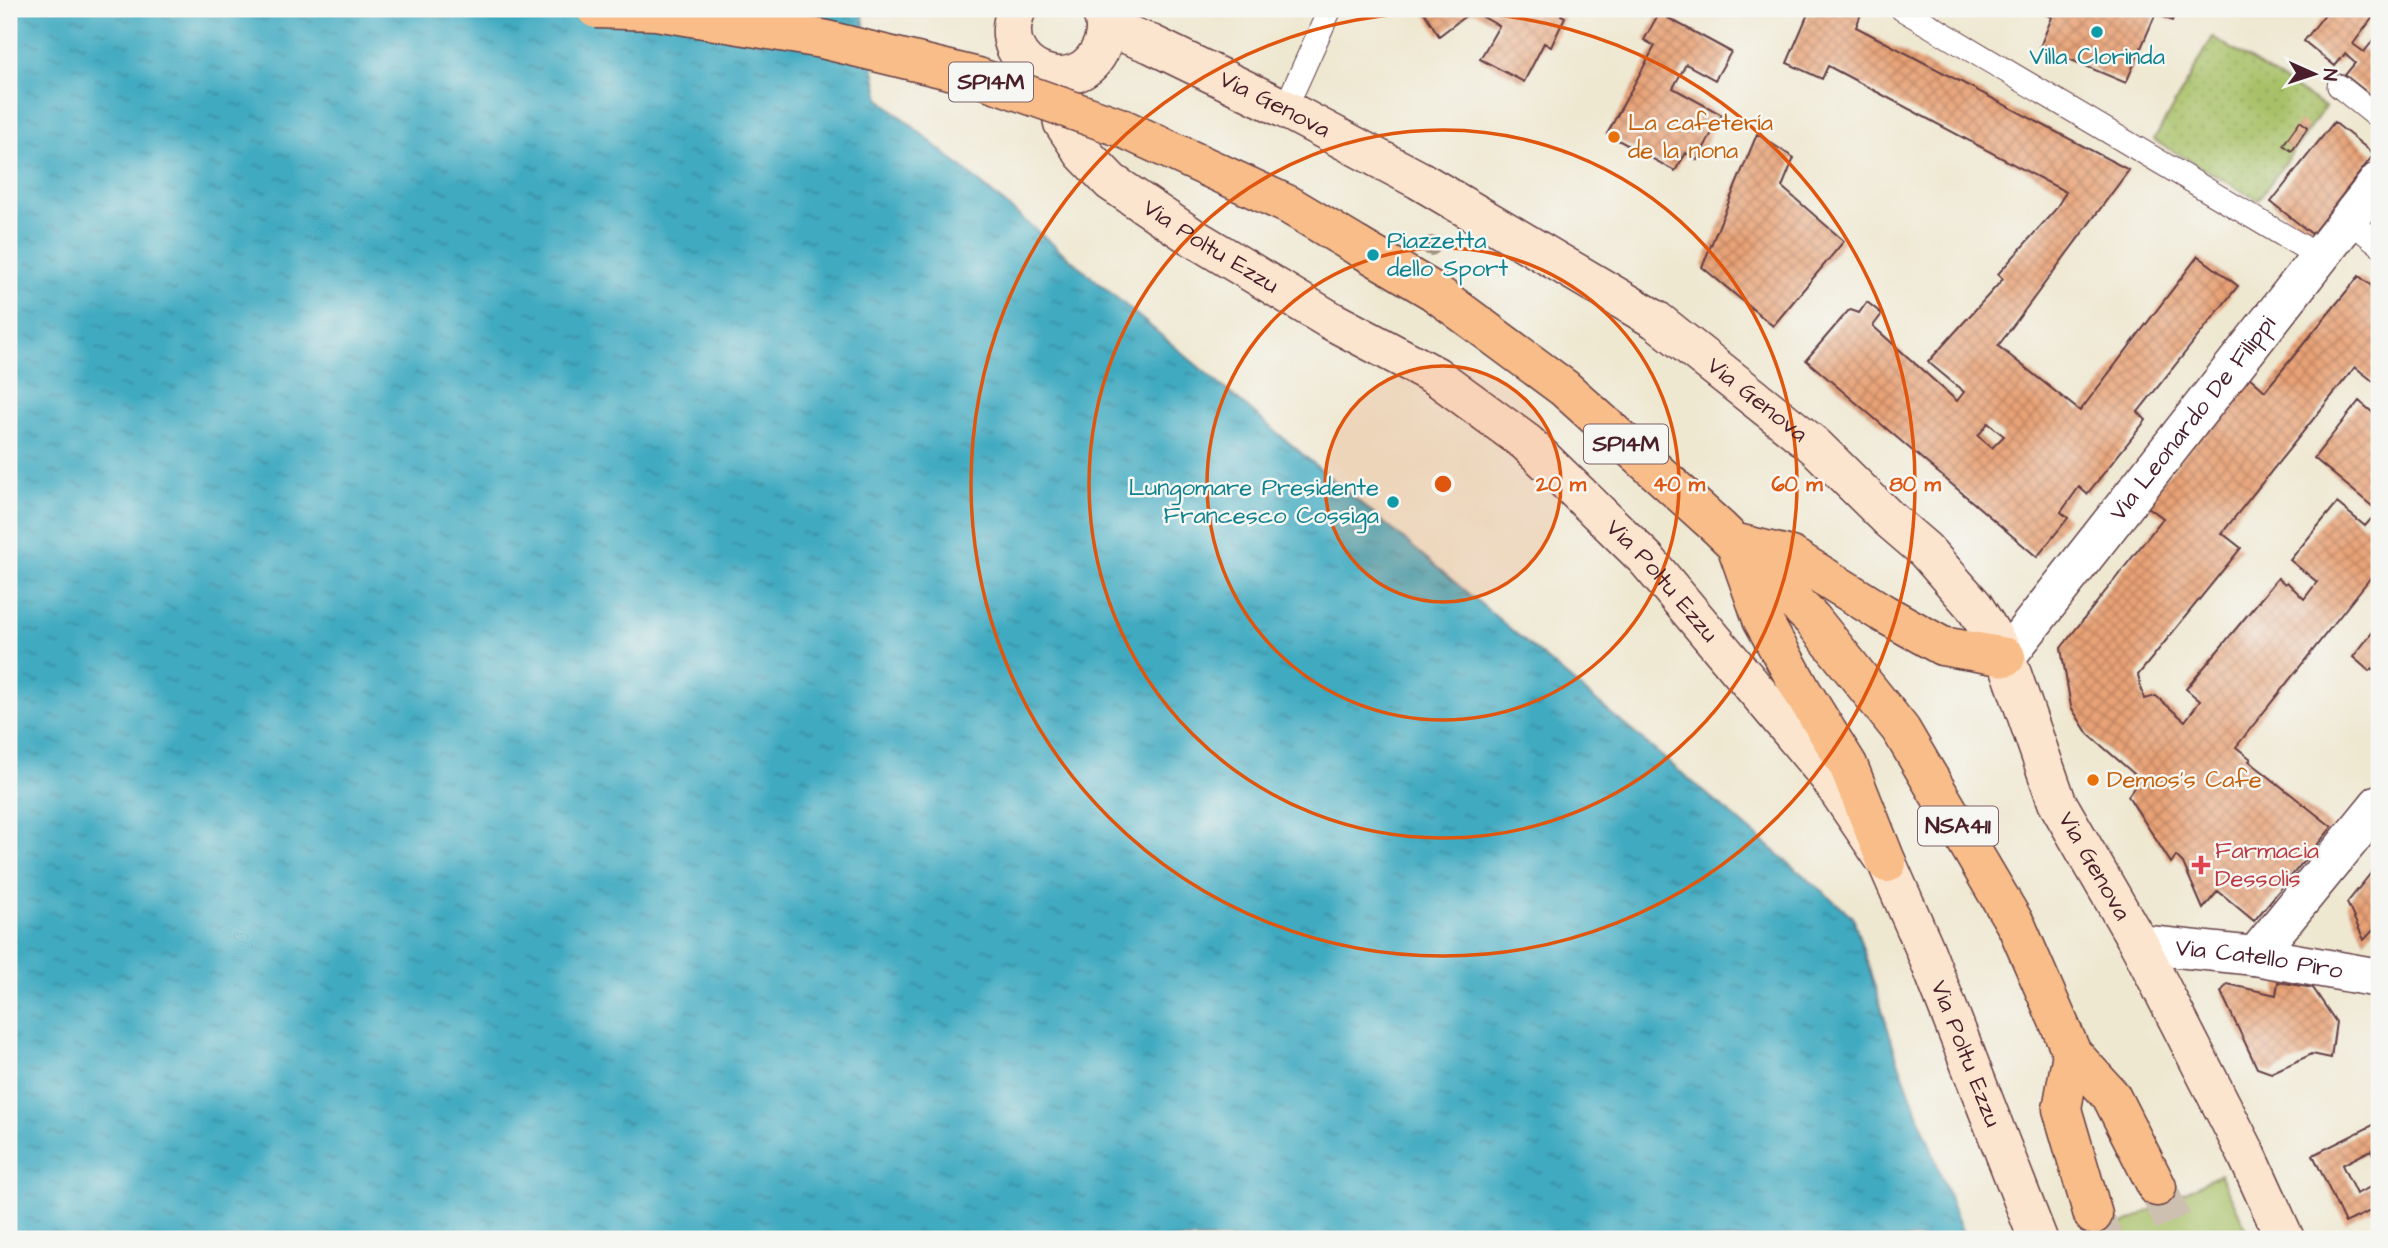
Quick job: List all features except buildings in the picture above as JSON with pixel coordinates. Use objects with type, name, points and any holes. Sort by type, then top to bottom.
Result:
[{"type":"main road","name":"SP14M","points":[[596,9],[656,11],[822,39],[978,77],[1122,128],[1289,205],[1433,291],[1531,362],[1564,388],[1735,542]]},
{"type":"main road","points":[[1735,542],[1762,619],[1848,765],[1887,863]]},
{"type":"main road","points":[[1735,542],[1791,556],[1942,646],[2006,657]]},
{"type":"main road","name":"NSA411","points":[[1735,542],[1812,619],[1901,730],[2017,927],[2072,1053],[2111,1096],[2157,1186]]},
{"type":"main road","points":[[2072,1053],[2062,1109],[2093,1215]]},
{"type":"street","points":[[1017,9],[1012,19],[1016,50],[1032,68],[1054,76],[1070,75],[1085,69],[1096,57],[1103,43],[1103,18]]},
{"type":"street","name":"Via Genova","points":[[1103,18],[1419,180],[1656,320],[1815,446],[1889,519],[1925,550],[1974,606],[2006,657],[2057,802],[2139,944],[2246,1153],[2285,1239]]},
{"type":"street","name":"Via Poltu Ezzu","points":[[1054,76],[1063,123],[1083,153],[1111,182],[1179,228],[1330,320],[1436,376],[1527,443],[1646,559],[1828,776],[1887,863],[1924,947],[2038,1239]]},
{"type":"street","name":"Via Leonardo De Filippi","points":[[2006,657],[2379,181]]},
{"type":"street","points":[[2255,956],[2379,804]]},
{"type":"street","name":"Via Catello Piro","points":[[2139,944],[2255,956],[2379,978]]},
{"type":"lane","points":[[1285,109],[1330,9]]},
{"type":"lane","points":[[1902,9],[2305,248],[2317,258]]},
{"type":"lane","points":[[2339,86],[2379,118]]},
{"type":"lane","points":[[2349,220],[2379,244]]},
{"type":"green space","points":[[2213,37],[2325,107],[2258,200],[2154,140]]},
{"type":"green space","points":[[2220,1174],[2251,1239],[2095,1239]]},
{"type":"water","points":[[9,9],[861,9],[880,99],[1853,917],[1897,1058],[1965,1239],[9,1239]]},
{"type":"tunnel","points":[[2157,1187],[2181,1239]]},
{"type":"tunnel","points":[[2093,1215],[2105,1239]]},
{"type":"place","name":"Villa Clorinda","points":[[2097,32]]},
{"type":"place","name":"La cafetería de la nona","points":[[1614,137]]},
{"type":"place","name":"Piazzetta dello Sport","points":[[1373,255]]},
{"type":"place","name":"Lungomare Presidente Francesco Cossiga","points":[[1393,502]]},
{"type":"place","name":"Demos's Cafe","points":[[2093,780]]},
{"type":"place","name":"Farmacia Dessolis","points":[[2201,865]]}]
